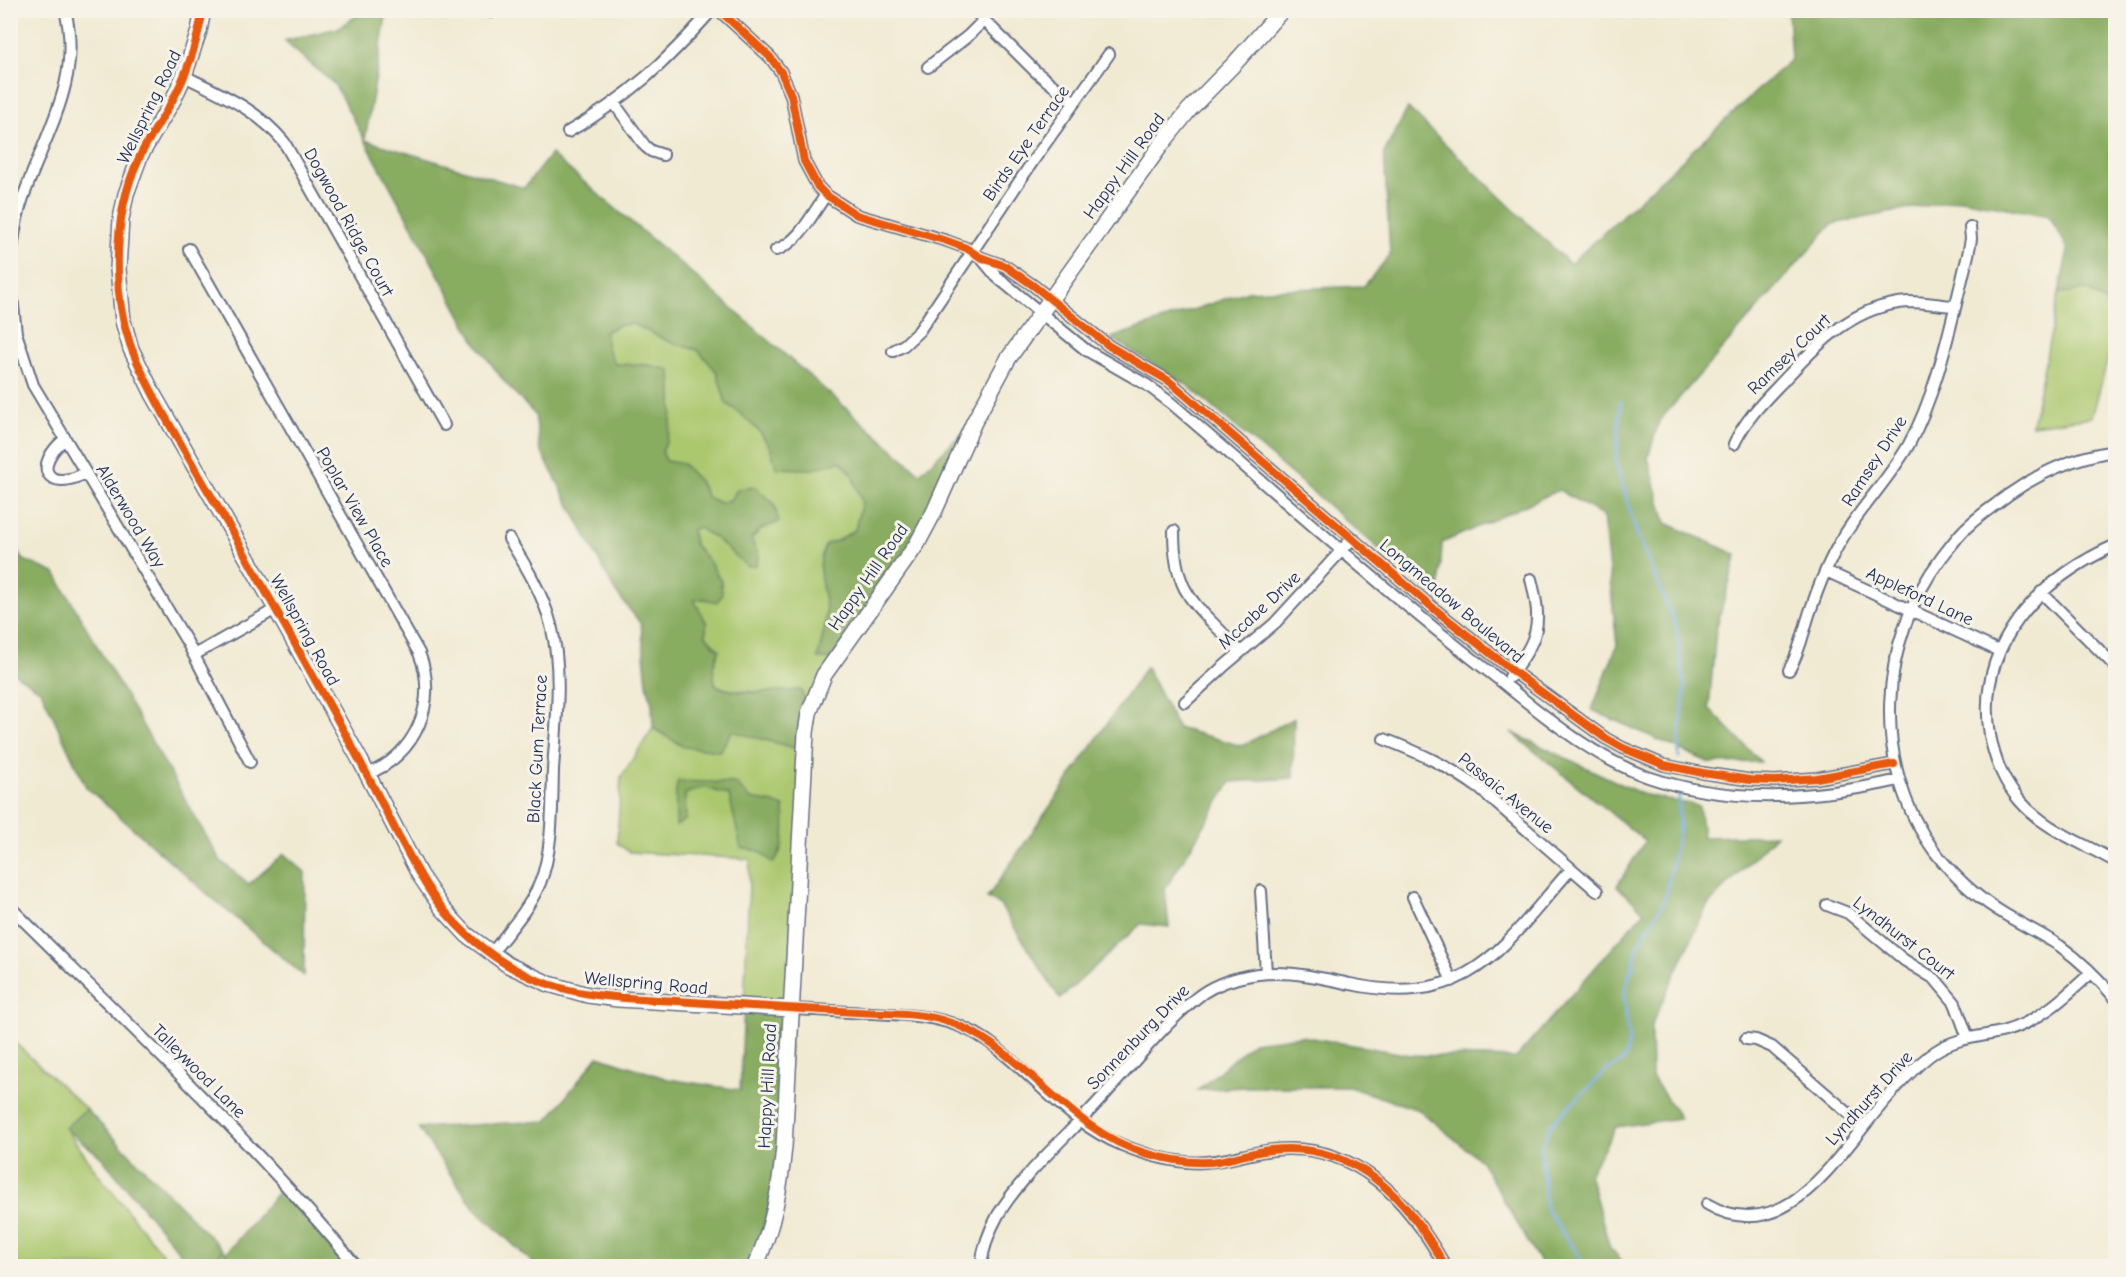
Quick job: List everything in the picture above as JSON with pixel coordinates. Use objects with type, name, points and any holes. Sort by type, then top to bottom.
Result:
[{"type":"street","points":[[10,268],[14,218],[52,128],[65,89],[70,55],[68,25],[64,10]]},
{"type":"street","name":"Wellspring Road","points":[[203,10],[196,41],[184,76],[140,156],[126,194],[121,219],[118,269],[123,321],[131,349],[153,394],[276,609],[431,894],[454,922],[491,954],[528,976],[558,987],[588,995],[618,999],[791,1009]]},
{"type":"street","points":[[568,132],[614,103],[655,72],[712,10]]},
{"type":"street","points":[[719,10],[770,57],[781,72],[791,95],[804,161],[818,187],[826,195],[797,238],[777,250]]},
{"type":"street","points":[[974,10],[982,21],[1036,72],[1074,102]]},
{"type":"street","name":"Happy Hill Road","points":[[755,1266],[770,1229],[782,1166],[806,733],[815,694],[830,664],[917,544],[979,412],[1008,359],[1167,136],[1282,10]]},
{"type":"street","points":[[928,67],[968,36],[982,21]]},
{"type":"street","name":"Birds Eye Terrace","points":[[893,351],[919,332],[976,254],[1074,102],[1109,54]]},
{"type":"street","name":"Dogwood Ridge Court","points":[[184,76],[247,108],[273,129],[284,142],[444,425]]},
{"type":"street","points":[[614,103],[645,146],[651,152],[663,155]]},
{"type":"street","name":"Longmeadow Boulevard","points":[[826,195],[857,215],[947,241],[1005,266],[1050,298],[1090,333],[1169,381],[1433,608],[1514,672],[1605,738],[1647,759],[1680,769],[1734,778],[1785,780],[1844,774],[1894,764]]},
{"type":"street","name":"Ramsey Drive","points":[[1790,670],[1799,651],[1812,605],[1826,571],[1848,530],[1896,464],[1921,420],[1931,393],[1968,255],[1971,239],[1970,227]]},
{"type":"street","name":"Poplar View Place","points":[[189,249],[419,653],[424,666],[427,678],[426,702],[413,737],[398,756],[387,765],[367,774]]},
{"type":"street","name":"Longmeadow Boulevard","points":[[976,254],[997,277],[1086,350],[1147,385],[1171,403],[1426,622],[1505,685],[1597,752],[1646,776],[1678,785],[1724,793],[1788,796],[1851,791],[1899,780]]},
{"type":"street","name":"Alderwood Way","points":[[10,278],[14,342],[33,385],[194,655],[250,762]]},
{"type":"street","name":"Ramsey Court","points":[[1734,444],[1749,417],[1811,351],[1840,326],[1857,316],[1890,304],[1914,302],[1954,306]]},
{"type":"street","points":[[65,439],[49,456],[46,465],[48,473],[61,482],[86,473]]},
{"type":"street","points":[[2115,450],[2083,457],[2047,471],[1992,507],[1954,541],[1935,566],[1910,610],[1899,642],[1891,684],[1889,711],[1894,764],[1899,780],[1912,814],[1941,860],[1965,885],[1995,909],[2062,948],[2091,973],[2115,999]]},
{"type":"street","points":[[1174,531],[1176,566],[1188,596],[1240,652]]},
{"type":"street","name":"Mccabe Drive","points":[[1185,702],[1275,622],[1353,538]]},
{"type":"street","name":"Black Gum Terrace","points":[[491,954],[532,898],[545,869],[553,790],[558,694],[556,651],[547,612],[536,585],[509,539]]},
{"type":"street","points":[[2115,545],[2076,566],[2041,592],[2016,621],[2000,651],[1989,689],[1988,723],[1996,758],[2009,787],[2028,810],[2056,832],[2115,862]]},
{"type":"street","name":"Appleford Lane","points":[[1826,571],[2000,651]]},
{"type":"street","points":[[1505,685],[1531,647],[1538,625],[1536,596],[1531,579]]},
{"type":"street","points":[[2041,592],[2115,667]]},
{"type":"street","points":[[194,655],[276,609]]},
{"type":"street","name":"Passaic Avenue","points":[[1384,740],[1443,764],[1460,774],[1597,891]]},
{"type":"street","name":"Sonnenburg Drive","points":[[981,1266],[992,1227],[1010,1197],[1194,999],[1237,978],[1266,973],[1307,975],[1395,991],[1423,989],[1452,981],[1468,973],[1499,951],[1571,869]]},
{"type":"street","points":[[1261,891],[1266,973]]},
{"type":"street","points":[[1413,897],[1452,981]]},
{"type":"street","name":"Lyndhurst Court","points":[[1827,905],[1848,913],[1904,960],[1935,979],[1955,1003],[1968,1038]]},
{"type":"street","name":"Talleywood Lane","points":[[10,907],[243,1139],[356,1266]]},
{"type":"street","name":"Lyndhurst Drive","points":[[1707,1204],[1718,1211],[1739,1217],[1762,1215],[1777,1210],[1794,1200],[1819,1181],[1863,1126],[1925,1059],[1944,1047],[1968,1038],[2003,1031],[2036,1018],[2050,1009],[2091,973]]},
{"type":"street","points":[[791,1009],[924,1016],[958,1025],[986,1040],[1081,1120],[1119,1144],[1153,1155],[1186,1162],[1215,1161],[1274,1150],[1314,1151],[1342,1159],[1358,1166],[1386,1187],[1422,1229],[1445,1266]]},
{"type":"street","points":[[1746,1038],[1764,1042],[1772,1047],[1863,1126]]},
{"type":"green space","points":[[364,11],[387,11],[365,140],[524,188],[551,154],[701,281],[920,473],[974,422],[934,512],[833,660],[818,658],[826,616],[820,569],[822,553],[826,544],[837,541],[855,530],[862,502],[851,472],[840,461],[812,469],[776,468],[771,449],[760,432],[726,403],[717,372],[698,350],[672,343],[633,324],[618,325],[605,332],[607,348],[615,364],[648,365],[671,370],[671,422],[662,451],[666,461],[683,464],[699,481],[707,497],[720,503],[730,500],[738,489],[755,487],[774,504],[779,522],[761,529],[751,539],[759,556],[756,565],[747,566],[715,538],[698,527],[692,530],[694,544],[709,561],[721,581],[722,595],[717,602],[705,599],[694,600],[706,622],[706,636],[719,650],[713,667],[715,685],[746,692],[801,690],[807,707],[808,720],[805,733],[795,748],[732,731],[720,751],[684,747],[653,728],[641,624],[615,591],[540,449],[535,415],[503,380],[476,343],[334,84],[284,41],[338,28]]},
{"type":"green space","points":[[1788,11],[2115,11],[2115,309],[2087,290],[2059,293],[2068,249],[2049,216],[1961,199],[1832,224],[1659,421],[1648,458],[1666,523],[1737,555],[1716,629],[1709,708],[1761,762],[1710,763],[1592,710],[1617,645],[1603,516],[1559,490],[1442,543],[1439,600],[1187,385],[1111,338],[1248,291],[1364,286],[1390,255],[1384,153],[1408,108],[1570,264],[1791,59]]},
{"type":"green space","points":[[2087,290],[2116,309],[2115,333],[2092,417],[2032,425],[2059,293]]},
{"type":"green space","points":[[633,324],[672,343],[698,350],[717,372],[726,403],[742,414],[760,432],[771,449],[777,468],[812,469],[840,461],[851,472],[862,502],[855,530],[837,541],[826,544],[822,553],[820,569],[826,616],[818,658],[833,660],[809,713],[757,692],[727,690],[715,684],[713,667],[719,650],[706,636],[706,622],[693,599],[705,599],[709,561],[694,544],[692,530],[698,526],[747,566],[759,556],[751,539],[761,529],[778,522],[730,500],[720,503],[707,497],[699,481],[666,461],[662,451],[671,422],[671,371],[648,365],[615,364],[607,348],[605,332],[618,325]]},
{"type":"green space","points":[[11,544],[24,560],[55,573],[220,860],[249,884],[284,854],[305,872],[304,976],[86,787],[41,691],[11,671]]},
{"type":"green space","points":[[1146,667],[1178,728],[1242,746],[1294,718],[1293,778],[1231,782],[1165,889],[1169,927],[1141,924],[1060,999],[1000,905],[987,898]]},
{"type":"green space","points":[[653,728],[684,747],[732,731],[795,748],[806,733],[791,1009],[744,1007],[750,859],[629,852],[617,843],[621,777]]},
{"type":"green space","points":[[1511,732],[1642,794],[1699,806],[1703,837],[1776,835],[1707,906],[1651,1026],[1652,1077],[1680,1118],[1616,1127],[1589,1174],[1610,1248],[1627,1266],[1542,1266],[1481,1161],[1419,1110],[1349,1087],[1244,1087],[1198,1090],[1253,1042],[1301,1036],[1410,1055],[1516,1058],[1644,912],[1617,886],[1645,841]]},
{"type":"green space","points":[[678,781],[735,783],[751,799],[784,807],[785,829],[778,857],[773,863],[759,851],[741,848],[729,795],[703,787],[685,794],[686,819],[676,826],[675,798]]},
{"type":"green space","points":[[744,1007],[791,1009],[784,1147],[755,1266],[536,1266],[475,1209],[418,1128],[547,1121],[598,1056],[668,1079],[740,1090]]},
{"type":"green space","points":[[10,1038],[86,1109],[66,1128],[98,1174],[168,1261],[186,1260],[194,1265],[216,1259],[223,1250],[227,1254],[215,1266],[11,1266]]},
{"type":"green space","points":[[86,1109],[223,1250],[216,1259],[194,1265],[186,1260],[101,1157],[65,1128]]},
{"type":"green space","points":[[281,1189],[346,1266],[215,1266]]},
{"type":"waterway","points":[[1621,401],[1616,462],[1636,531],[1676,626],[1685,687],[1679,757]]},
{"type":"waterway","points":[[1586,1266],[1546,1209],[1541,1149],[1551,1124],[1606,1071],[1624,1060],[1629,1042],[1624,994],[1639,943],[1665,900],[1679,828],[1679,791]]},
{"type":"cycle path","points":[[203,10],[195,45],[183,79],[140,156],[125,197],[120,227],[118,271],[121,307],[127,335],[133,353],[162,411],[310,670],[416,869],[433,896],[458,926],[492,955],[530,977],[584,993],[639,999],[911,1014],[942,1020],[970,1031],[995,1046],[1090,1125],[1116,1141],[1145,1153],[1172,1160],[1200,1162],[1219,1161],[1271,1150],[1301,1150],[1329,1155],[1354,1165],[1396,1197],[1414,1218],[1445,1266]]},
{"type":"cycle path","points":[[719,10],[770,57],[781,72],[791,95],[804,161],[818,187],[826,195],[857,215],[966,248],[980,257],[1005,266],[1034,286],[1109,346],[1169,381],[1433,608],[1514,672],[1605,738],[1664,765],[1750,780],[1817,778],[1894,764]]}]
